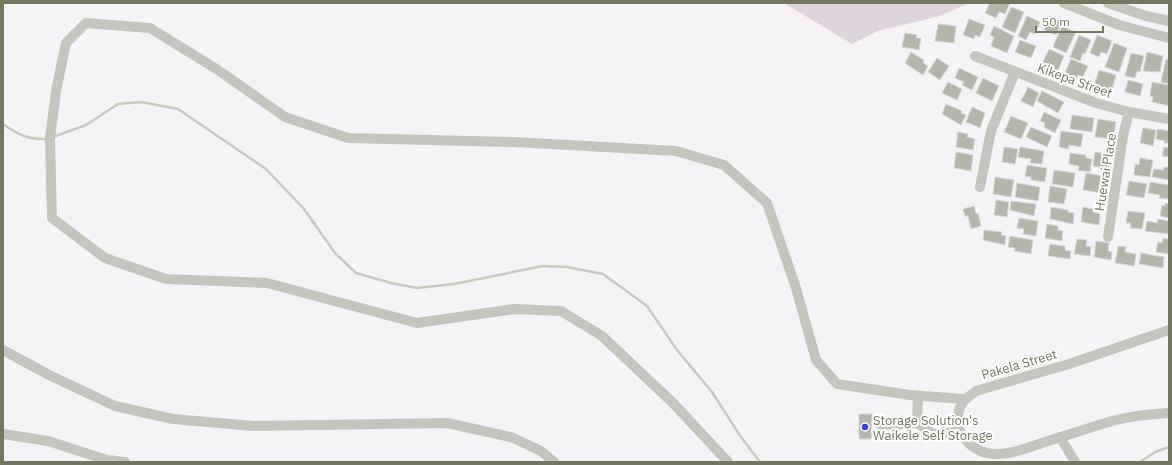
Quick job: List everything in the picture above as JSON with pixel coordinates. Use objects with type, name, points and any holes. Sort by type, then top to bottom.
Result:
[{"type":"street","points":[[1064,3],[1119,25],[1169,38]]},
{"type":"street","points":[[1108,3],[1146,16],[1169,21]]},
{"type":"street","points":[[728,462],[673,403],[602,336],[561,311],[514,308],[417,323],[267,283],[166,279],[105,258],[52,218],[50,138],[56,91],[66,43],[86,23],[150,28],[218,70],[285,117],[348,138],[515,142],[676,151],[724,165],[767,203],[796,288],[816,360],[837,384],[918,396],[964,399],[959,407],[957,416],[960,432],[966,441],[975,448],[984,452],[995,454],[1017,451],[1113,421],[1169,412]]},
{"type":"street","name":"Kikepa Street","points":[[975,56],[1090,101],[1129,112],[1169,119]]},
{"type":"street","points":[[980,187],[991,131],[1015,72]]},
{"type":"street","name":"Huewai Place","points":[[1108,237],[1123,136],[1129,112]]},
{"type":"street","name":"Pakela Street","points":[[964,399],[986,386],[1069,364],[1169,330]]},
{"type":"street","points":[[3,350],[49,375],[115,406],[173,419],[253,426],[446,423],[511,437],[541,451],[554,462]]},
{"type":"street","points":[[917,423],[918,396]]},
{"type":"street","points":[[881,425],[917,423],[932,434],[960,432]]},
{"type":"street","points":[[3,434],[48,441],[107,460],[126,462]]},
{"type":"street","points":[[1060,437],[1075,462]]},
{"type":"shaded area","points":[[784,3],[969,3],[940,16],[878,31],[852,44]]},
{"type":"building","points":[[990,3],[1010,3],[1005,14],[999,12],[996,18],[985,13]]},
{"type":"building","points":[[1011,7],[1024,12],[1015,33],[1002,27]]},
{"type":"building","points":[[1027,16],[1040,22],[1035,34],[1030,32],[1026,40],[1018,36]]},
{"type":"building","points":[[1050,16],[1062,22],[1056,35],[1044,30]]},
{"type":"building","points":[[969,19],[985,25],[980,37],[975,35],[974,39],[963,35]]},
{"type":"building","points":[[938,24],[956,26],[954,43],[935,41]]},
{"type":"building","points":[[994,26],[1014,36],[1007,53],[991,46],[994,37],[990,35]]},
{"type":"building","points":[[1062,26],[1076,32],[1066,53],[1053,47]]},
{"type":"building","points":[[905,33],[917,35],[916,38],[921,38],[919,50],[902,47]]},
{"type":"building","points":[[1079,35],[1091,40],[1080,61],[1070,57]]},
{"type":"building","points":[[1097,35],[1112,41],[1107,54],[1101,52],[1099,57],[1090,53]]},
{"type":"building","points":[[1020,40],[1036,46],[1031,58],[1015,52]]},
{"type":"building","points":[[1114,43],[1127,48],[1119,72],[1105,67]]},
{"type":"building","points":[[1049,49],[1064,56],[1057,73],[1041,66]]},
{"type":"building","points":[[911,52],[924,60],[923,63],[928,66],[923,75],[905,63]]},
{"type":"building","points":[[1147,52],[1163,56],[1160,72],[1143,71]]},
{"type":"building","points":[[1131,53],[1144,56],[1140,72],[1137,71],[1135,78],[1125,76]]},
{"type":"building","points":[[937,58],[949,66],[940,80],[928,72]]},
{"type":"building","points":[[1071,59],[1088,66],[1083,77],[1078,75],[1076,80],[1064,75]]},
{"type":"building","points":[[1166,59],[1169,60],[1169,84],[1161,82]]},
{"type":"building","points":[[959,68],[978,77],[972,90],[962,85],[964,82],[955,78]]},
{"type":"building","points":[[1099,70],[1116,75],[1111,92],[1094,86]]},
{"type":"building","points":[[983,78],[999,86],[992,101],[976,93]]},
{"type":"building","points":[[1128,80],[1143,84],[1140,96],[1125,92]]},
{"type":"building","points":[[948,82],[962,89],[957,100],[942,93]]},
{"type":"building","points":[[1152,82],[1169,85],[1169,106],[1152,102],[1153,97],[1150,96]]},
{"type":"building","points":[[1028,87],[1039,93],[1033,107],[1021,101]]},
{"type":"building","points":[[1042,91],[1064,102],[1058,113],[1037,101]]},
{"type":"building","points":[[946,104],[962,111],[961,113],[966,115],[961,125],[942,114]]},
{"type":"building","points":[[972,107],[985,113],[980,128],[966,122]]},
{"type":"building","points":[[1044,112],[1061,120],[1055,133],[1044,127],[1045,123],[1040,121]]},
{"type":"building","points":[[1072,115],[1094,118],[1092,132],[1070,129]]},
{"type":"building","points":[[1011,116],[1028,123],[1021,139],[1004,132]]},
{"type":"building","points":[[1098,119],[1116,122],[1113,139],[1095,137]]},
{"type":"building","points":[[1031,127],[1052,136],[1047,147],[1026,137]]},
{"type":"building","points":[[1143,128],[1156,130],[1153,146],[1140,143]]},
{"type":"building","points":[[1157,129],[1169,131],[1169,143],[1164,143],[1165,141],[1156,139]]},
{"type":"building","points":[[1061,131],[1083,134],[1081,147],[1069,145],[1068,149],[1059,147]]},
{"type":"building","points":[[958,132],[968,134],[967,137],[975,139],[973,150],[956,147]]},
{"type":"building","points":[[1004,147],[1018,149],[1015,164],[1002,162]]},
{"type":"building","points":[[1020,147],[1044,151],[1042,164],[1030,163],[1031,159],[1018,157]]},
{"type":"building","points":[[1164,147],[1169,148],[1169,157],[1162,156]]},
{"type":"building","points":[[956,152],[973,155],[971,171],[954,168]]},
{"type":"building","points":[[1095,152],[1111,154],[1108,169],[1093,166]]},
{"type":"building","points":[[1070,153],[1086,155],[1086,158],[1092,159],[1090,172],[1078,170],[1079,166],[1069,164]]},
{"type":"building","points":[[1140,158],[1153,160],[1150,177],[1134,175],[1135,164],[1139,165]]},
{"type":"building","points":[[1027,165],[1047,168],[1045,182],[1031,180],[1031,177],[1025,176]]},
{"type":"building","points":[[1164,167],[1169,167],[1169,180],[1152,177],[1154,169],[1163,170]]},
{"type":"building","points":[[1054,170],[1075,173],[1073,187],[1052,184]]},
{"type":"building","points":[[1086,173],[1104,176],[1102,193],[1083,190]]},
{"type":"building","points":[[995,177],[1014,180],[1011,197],[993,194]]},
{"type":"building","points":[[1129,181],[1147,184],[1144,198],[1126,195]]},
{"type":"building","points":[[1150,182],[1169,185],[1169,199],[1159,198],[1160,195],[1148,193]]},
{"type":"building","points":[[1017,183],[1040,187],[1038,201],[1015,197]]},
{"type":"building","points":[[1050,186],[1067,189],[1064,204],[1048,202]]},
{"type":"building","points":[[996,200],[1009,202],[1007,217],[994,215]]},
{"type":"building","points":[[1011,201],[1036,204],[1034,216],[1010,210]]},
{"type":"building","points":[[1165,203],[1169,204],[1169,218],[1160,216],[1162,205],[1165,206]]},
{"type":"building","points":[[974,206],[976,214],[978,213],[981,226],[971,229],[968,216],[965,216],[963,209]]},
{"type":"building","points":[[1051,207],[1068,210],[1068,212],[1074,213],[1073,224],[1050,219]]},
{"type":"building","points":[[1083,207],[1093,209],[1093,212],[1100,214],[1099,225],[1081,222]]},
{"type":"building","points":[[1128,211],[1145,213],[1142,229],[1130,228],[1131,223],[1126,223]]},
{"type":"building","points":[[1019,218],[1038,221],[1036,236],[1023,234],[1024,229],[1017,228]]},
{"type":"building","points":[[1158,219],[1169,221],[1169,234],[1145,231],[1147,221],[1157,223]]},
{"type":"building","points":[[1047,224],[1058,226],[1058,230],[1063,231],[1062,241],[1045,238]]},
{"type":"building","points":[[984,230],[1002,232],[1001,235],[1006,236],[1005,245],[983,240]]},
{"type":"building","points":[[1010,236],[1033,240],[1031,254],[1014,251],[1015,248],[1008,247]]},
{"type":"building","points":[[1163,238],[1169,239],[1169,254],[1156,252],[1158,242],[1162,243]]},
{"type":"building","points":[[1077,239],[1087,240],[1086,246],[1091,247],[1090,256],[1074,254]]},
{"type":"building","points":[[1096,241],[1109,243],[1108,251],[1112,252],[1111,260],[1094,257]]},
{"type":"building","points":[[1050,244],[1065,246],[1065,250],[1071,251],[1070,259],[1048,256]]},
{"type":"building","points":[[1118,246],[1126,247],[1125,252],[1136,254],[1134,266],[1115,263]]},
{"type":"building","points":[[1141,253],[1164,257],[1163,268],[1139,264]]},
{"type":"building","name":"Storage Solution's Waikele Self Storage","points":[[859,414],[872,414],[871,439],[859,439]]},
{"type":"waterway","points":[[53,137],[86,125],[118,104],[141,102],[178,109],[266,169],[304,209],[335,253],[356,273],[391,283],[417,288],[454,284],[543,266],[567,267],[603,274],[647,306],[677,350],[712,392],[741,437],[760,462]]},
{"type":"waterway","points":[[3,124],[29,138],[48,139]]},
{"type":"waterway","points":[[1140,462],[1155,452],[1169,447]]},
{"type":"place","name":"Storage Solution's Waikele Self Storage","points":[[865,427]]}]
